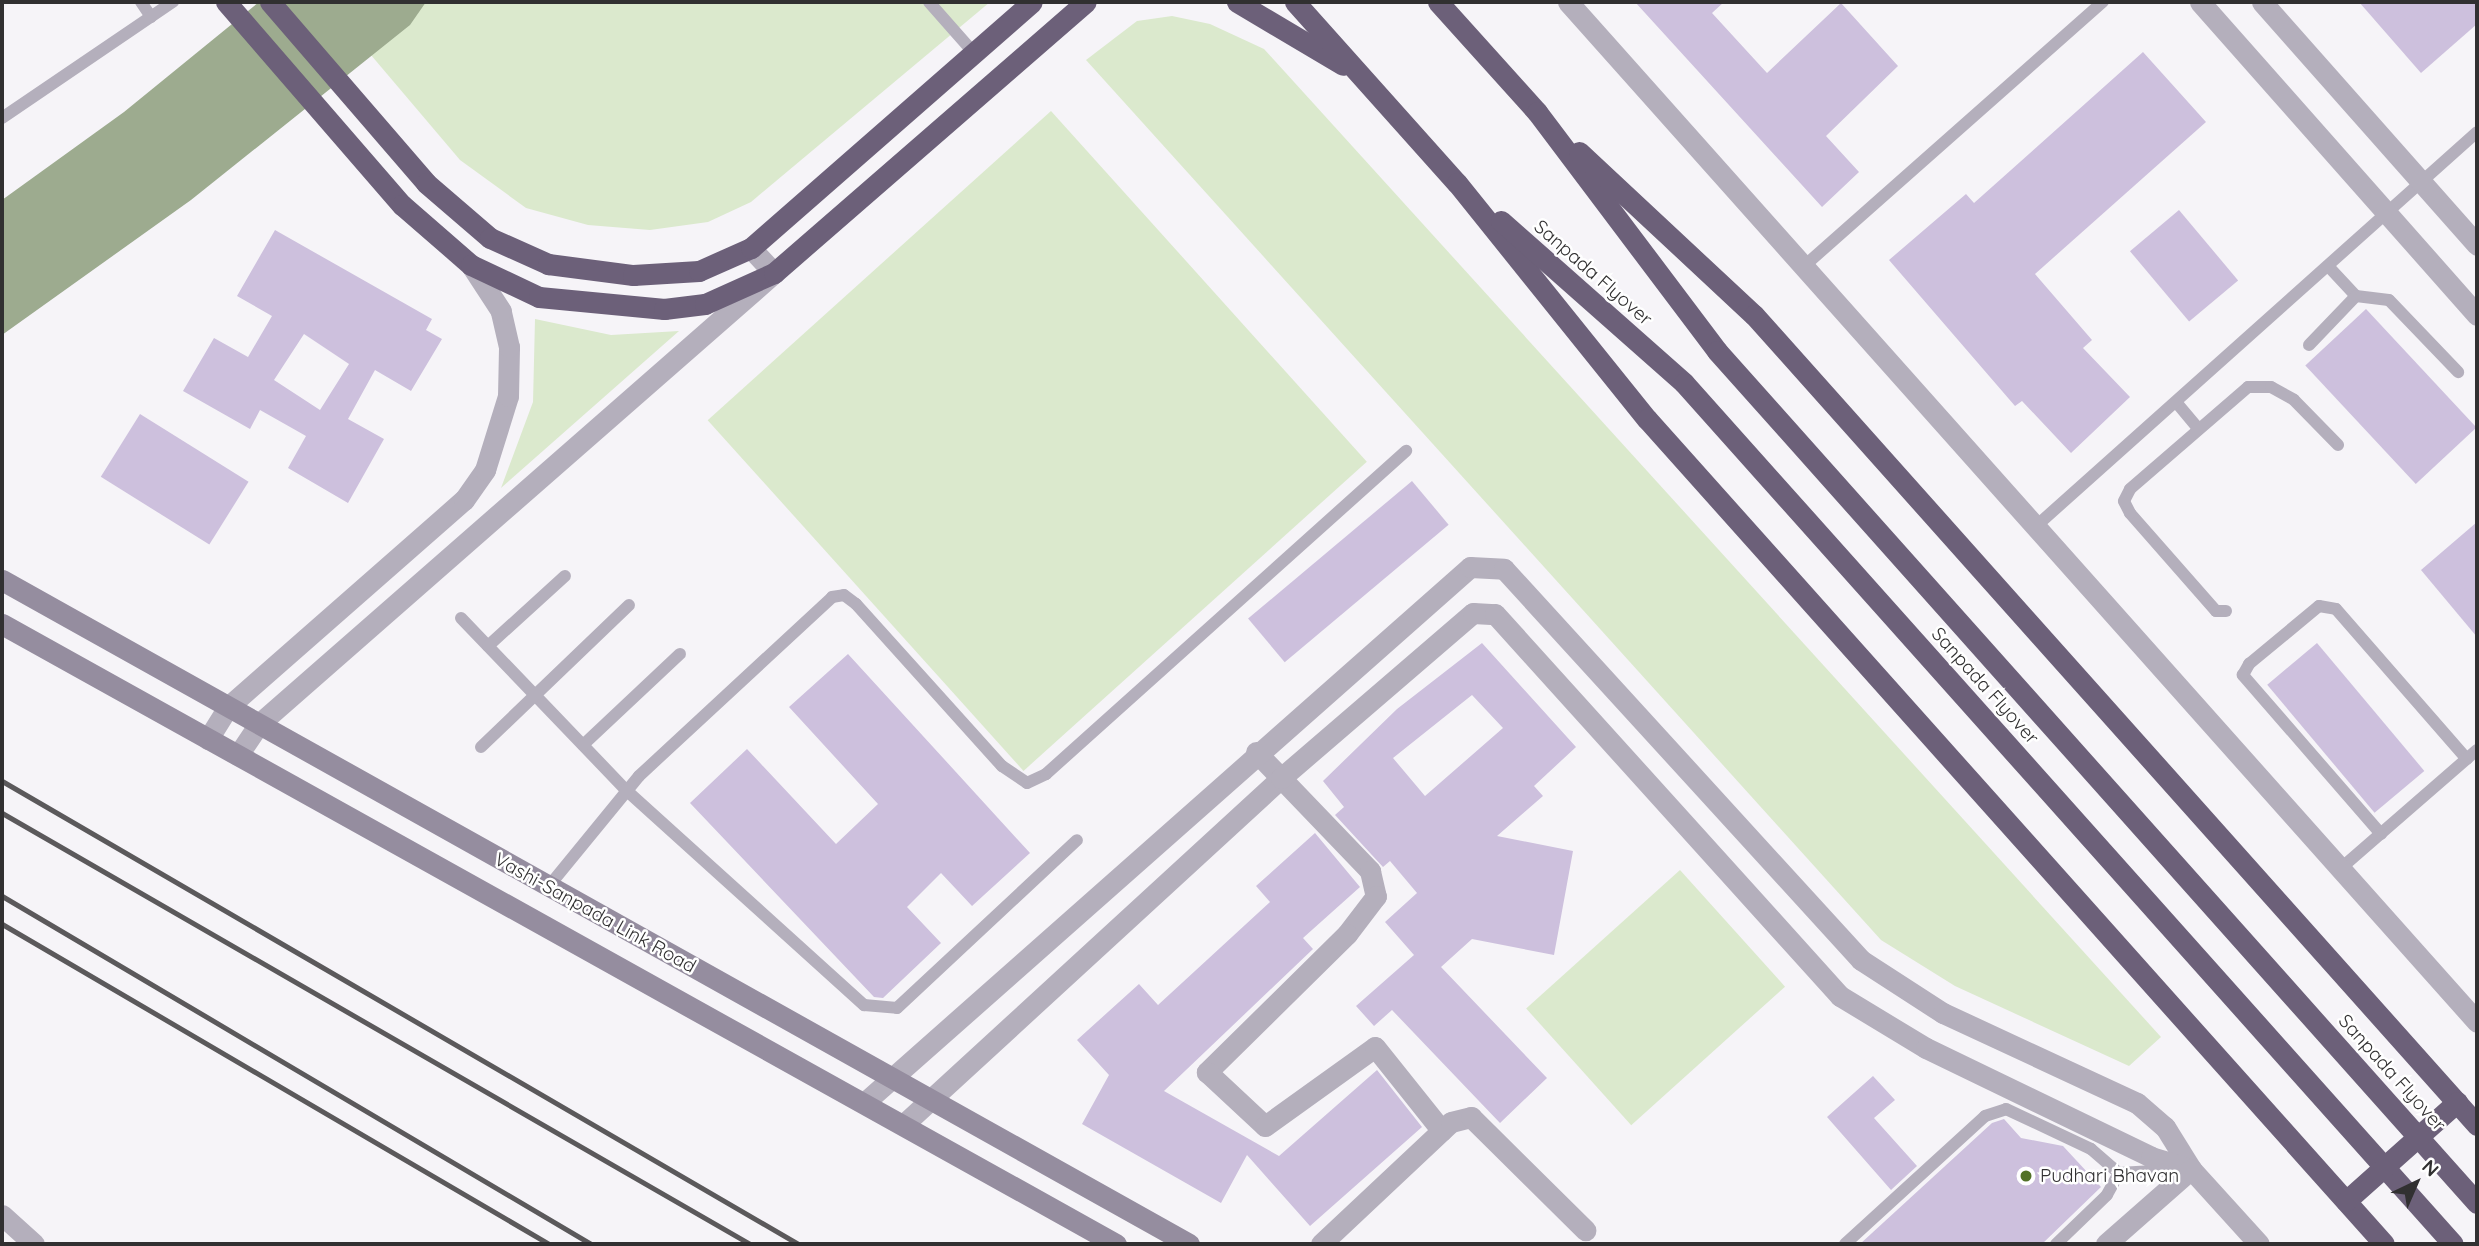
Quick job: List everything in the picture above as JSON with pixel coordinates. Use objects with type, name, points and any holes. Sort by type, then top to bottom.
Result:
[{"type":"highway","points":[[227,2],[402,205],[471,265],[539,296],[633,309],[705,304],[774,274],[1086,2]]},
{"type":"highway","points":[[270,2],[426,183],[490,238],[548,264],[584,271],[699,271],[751,248],[1032,2]]},
{"type":"highway","points":[[1237,2],[1360,75]]},
{"type":"highway","points":[[1295,2],[1457,183],[1647,419],[2384,1244]]},
{"type":"highway","points":[[1438,2],[1537,112],[1754,316],[2477,1125]]},
{"type":"highway","name":"Sanpada Flyover","points":[[1537,112],[1717,351],[2477,1203]]},
{"type":"highway","points":[[402,205],[426,183]]},
{"type":"highway","name":"Sanpada Flyover","points":[[1457,183],[1684,383],[2453,1244]]},
{"type":"highway","points":[[2346,1201],[2457,1102]]},
{"type":"main road","name":"Vashi-Sanpada Link Road","points":[[2,580],[928,1102],[1189,1244]]},
{"type":"main road","name":"Vashi-Sanpada Link Road","points":[[2,624],[1116,1244]]},
{"type":"main road","points":[[105,681],[123,648]]},
{"type":"street","points":[[1568,2],[1802,268],[2477,1022]]},
{"type":"street","points":[[2200,2],[2477,315]]},
{"type":"street","points":[[2262,2],[2477,245]]},
{"type":"street","points":[[238,755],[259,724],[774,274],[751,248]]},
{"type":"street","points":[[208,739],[228,707],[464,500],[485,470],[508,396],[509,347],[501,312],[471,265]]},
{"type":"street","points":[[864,1103],[1256,752],[1470,567],[1504,569],[1860,960],[1942,1013],[2137,1103],[2165,1127],[2191,1169],[2259,1244]]},
{"type":"street","points":[[903,1125],[1281,778],[1473,613],[1495,614],[1840,996],[1926,1048],[2151,1157],[2191,1169]]},
{"type":"street","points":[[1256,752],[1370,871],[1376,896],[1347,934],[1207,1072],[1265,1126],[1375,1047],[1442,1131]]},
{"type":"street","points":[[1321,1244],[1442,1131],[1463,1118],[1481,1121],[1585,1230]]},
{"type":"street","points":[[2106,1244],[2191,1169]]},
{"type":"street","points":[[2,1215],[34,1244]]},
{"type":"lane","points":[[141,2],[151,17]]},
{"type":"lane","points":[[2,118],[173,2]]},
{"type":"lane","points":[[929,2],[974,53]]},
{"type":"lane","points":[[1802,268],[2103,2]]},
{"type":"lane","points":[[2034,528],[2477,132]]},
{"type":"lane","points":[[2328,265],[2357,296],[2389,300],[2458,372]]},
{"type":"lane","points":[[2309,345],[2357,296]]},
{"type":"lane","points":[[2226,611],[2216,611],[2124,500],[2248,387],[2271,387],[2294,400],[2338,445]]},
{"type":"lane","points":[[2176,401],[2199,429]]},
{"type":"lane","points":[[549,886],[626,790],[832,597],[844,595],[1002,766],[1027,783],[1046,774],[1406,451]]},
{"type":"lane","points":[[488,646],[565,576]]},
{"type":"lane","points":[[481,747],[629,605]]},
{"type":"lane","points":[[2340,869],[2381,834],[2472,754],[2336,609],[2319,607],[2249,664],[2243,676],[2381,834]]},
{"type":"lane","points":[[461,618],[626,790],[849,995],[882,1011],[897,1008],[1077,840]]},
{"type":"lane","points":[[583,745],[680,654]]},
{"type":"lane","points":[[1845,1244],[1996,1110],[2091,1149],[2119,1173],[2191,1169]]},
{"type":"lane","points":[[2056,1244],[2107,1195],[2119,1173]]},
{"type":"shaded area","points":[[259,2],[426,2],[410,25],[191,200],[2,335],[2,200],[124,112]]},
{"type":"shaded area","points":[[326,2],[990,2],[751,202],[708,222],[650,230],[588,225],[526,208],[460,160]]},
{"type":"shaded area","points":[[1172,16],[1210,24],[1264,49],[2161,1037],[2129,1066],[1955,986],[1881,940],[1086,60],[1137,21]]},
{"type":"shaded area","points":[[1051,111],[1367,462],[1023,771],[708,420]]},
{"type":"shaded area","points":[[535,319],[611,335],[679,331],[501,488],[533,402]]},
{"type":"shaded area","points":[[1680,870],[1785,987],[1631,1125],[1526,1009]]},
{"type":"building","points":[[1635,2],[1724,2],[1712,13],[1767,73],[1841,3],[1898,66],[1826,136],[1859,172],[1822,207]]},
{"type":"building","points":[[2359,2],[2477,2],[2477,24],[2421,73]]},
{"type":"building","points":[[2143,52],[2206,122],[2035,274],[2092,340],[2083,348],[2130,397],[2071,453],[2022,401],[2015,406],[1889,260],[1966,194],[1974,203]]},
{"type":"building","points":[[2179,210],[2238,280],[2189,322],[2130,251]]},
{"type":"building","points":[[275,230],[432,319],[426,330],[442,339],[411,391],[375,370],[348,419],[384,439],[348,503],[288,468],[306,436],[260,410],[250,429],[183,391],[214,338],[248,357],[272,316],[237,296]],"holes":[[[304,334],[349,364],[320,410],[274,380]]]},
{"type":"building","points":[[2366,309],[2476,427],[2416,484],[2305,366]]},
{"type":"building","points":[[140,414],[249,482],[209,545],[101,477]]},
{"type":"building","points":[[1412,481],[1449,525],[1285,662],[1248,619]]},
{"type":"building","points":[[2477,522],[2477,637],[2421,570]]},
{"type":"building","points":[[1482,643],[1576,747],[1534,786],[1543,796],[1497,836],[1573,851],[1554,955],[1472,939],[1441,967],[1547,1078],[1500,1123],[1392,1010],[1374,1026],[1356,1006],[1414,955],[1385,922],[1417,893],[1390,861],[1383,867],[1335,815],[1344,807],[1323,781],[1397,709]],"holes":[[[1472,695],[1503,728],[1425,796],[1393,758]]]},
{"type":"building","points":[[2317,643],[2424,771],[2375,813],[2267,685]]},
{"type":"building","points":[[848,654],[1030,853],[972,906],[941,873],[907,907],[941,943],[883,998],[874,997],[690,803],[747,749],[836,844],[878,804],[789,707]]},
{"type":"building","points":[[1315,833],[1360,887],[1303,938],[1313,949],[1164,1091],[1279,1156],[1377,1070],[1422,1127],[1310,1226],[1247,1155],[1221,1203],[1082,1124],[1109,1075],[1077,1040],[1139,984],[1158,1005],[1270,902],[1256,886]]},
{"type":"building","points":[[1873,1076],[1895,1100],[1874,1118],[1917,1166],[1891,1190],[1827,1117]]},
{"type":"building","name":"Pudhari Bhavan","points":[[2004,1119],[2021,1138],[2063,1146],[2101,1187],[2042,1244],[1860,1244],[1992,1123]]},
{"type":"railway","points":[[2,781],[798,1244]]},
{"type":"railway","points":[[2,813],[750,1244]]},
{"type":"railway","points":[[2,896],[591,1244]]},
{"type":"railway","points":[[2,924],[549,1244]]},
{"type":"place","name":"Pudhari Bhavan","points":[[2026,1176]]}]
